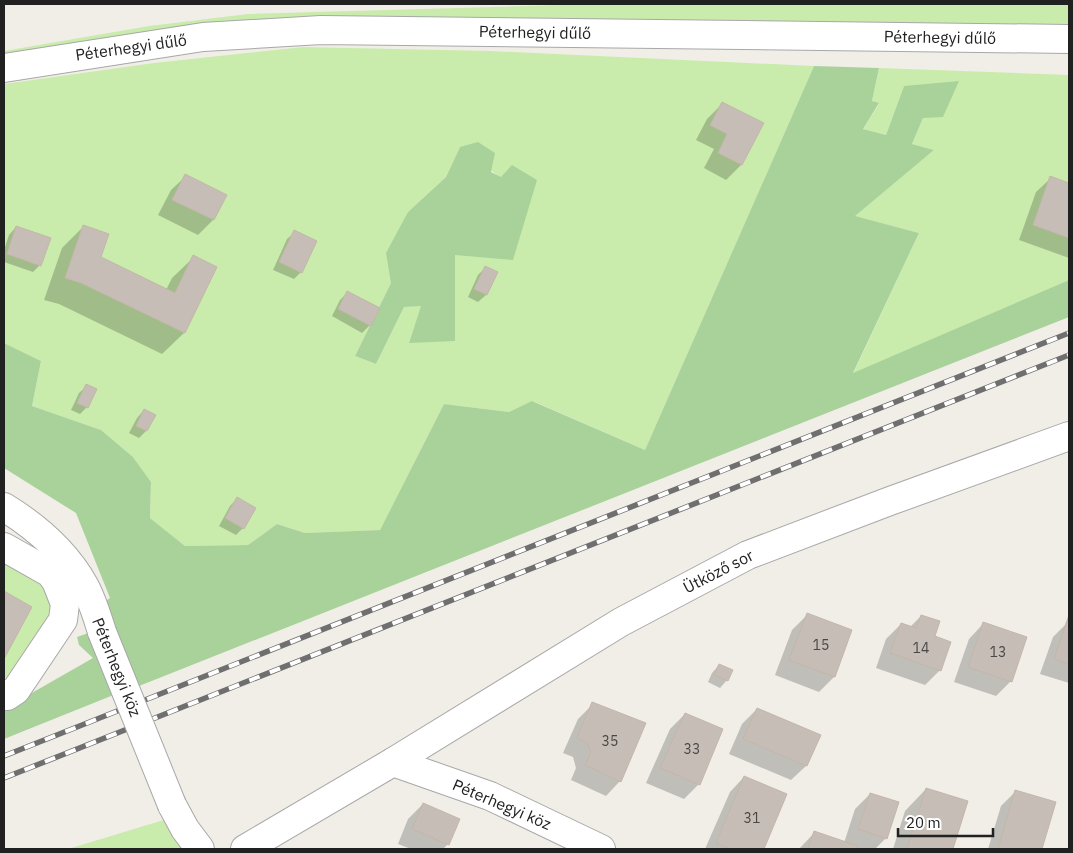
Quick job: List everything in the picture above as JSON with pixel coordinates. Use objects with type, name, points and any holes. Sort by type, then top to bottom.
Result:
[{"type":"street","name":"Péterhegyi dűlő","points":[[4,68],[204,37],[320,30],[1069,38]]},
{"type":"street","name":"Ütköző sor","points":[[393,762],[621,622],[748,555],[890,500],[1069,436]]},
{"type":"street","name":"Péterhegyi köz","points":[[4,507],[52,545],[71,564],[85,587],[172,805],[200,849]]},
{"type":"street","points":[[4,547],[50,573],[62,593],[65,613],[52,637],[16,690],[7,696]]},
{"type":"street","points":[[245,849],[393,762]]},
{"type":"street","name":"Péterhegyi köz","points":[[393,762],[490,796],[601,849]]},
{"type":"green space","points":[[595,4],[1069,4],[1069,28],[722,24],[4,59],[4,51],[149,26],[248,14]]},
{"type":"green space","points":[[303,47],[491,51],[814,66],[645,450],[533,401],[509,412],[444,404],[380,530],[305,533],[277,524],[248,545],[185,546],[150,518],[151,482],[133,457],[101,430],[32,406],[41,361],[4,343],[4,84],[154,63]],"holes":[[[460,147],[501,178],[454,255],[409,342],[422,305],[404,307],[376,364],[355,356],[391,283],[408,212],[446,177]]]},
{"type":"green space","points":[[814,66],[879,68],[872,101],[879,103],[863,129],[886,135],[904,86],[959,81],[943,117],[923,118],[912,144],[934,150],[855,216],[919,233],[853,373],[1069,280],[1069,317],[134,688],[101,604],[110,598],[76,513],[4,468],[4,343],[41,361],[32,406],[101,430],[133,457],[151,482],[150,518],[185,546],[248,545],[277,524],[305,533],[380,530],[444,404],[509,412],[532,401],[645,450]]},
{"type":"green space","points":[[879,68],[1069,75],[1069,280],[853,374],[919,233],[854,216],[934,150],[912,144],[923,118],[904,86],[886,135],[863,129],[879,104],[872,101]]},
{"type":"green space","points":[[478,142],[495,153],[491,172],[501,177],[512,165],[537,180],[513,260],[455,255],[455,341],[409,343],[421,306],[404,307],[376,364],[355,356],[391,283],[386,253],[408,212],[446,177],[460,147]]},
{"type":"green space","points":[[4,557],[41,579],[53,607],[8,693],[4,694]]},
{"type":"green space","points":[[91,632],[116,694],[4,739],[4,694],[30,694],[93,658],[79,645],[77,637]]},
{"type":"green space","points":[[167,819],[182,849],[68,849]]},
{"type":"building","points":[[722,102],[764,123],[742,165],[718,153],[727,134],[710,125]]},
{"type":"building","points":[[185,174],[227,195],[214,220],[172,200]]},
{"type":"building","points":[[1050,176],[1069,183],[1069,238],[1033,225]]},
{"type":"building","points":[[83,225],[109,234],[101,257],[175,293],[193,255],[217,267],[185,333],[81,283],[65,278]]},
{"type":"building","points":[[16,226],[51,238],[41,266],[7,254]]},
{"type":"building","points":[[294,230],[317,241],[302,273],[279,262]]},
{"type":"building","points":[[485,266],[498,272],[487,295],[474,289]]},
{"type":"building","points":[[347,291],[380,308],[371,326],[338,309]]},
{"type":"building","points":[[86,384],[97,389],[88,408],[77,403]]},
{"type":"building","points":[[144,409],[156,415],[147,431],[136,426]]},
{"type":"building","points":[[237,497],[256,508],[244,529],[225,518]]},
{"type":"building","points":[[4,591],[32,607],[4,659]]},
{"type":"building","points":[[807,613],[852,630],[835,677],[789,660]]},
{"type":"building","points":[[921,615],[940,621],[935,636],[951,642],[941,671],[890,653],[901,623],[916,628]]},
{"type":"building","points":[[1067,621],[1069,622],[1069,664],[1054,659]]},
{"type":"building","points":[[983,622],[1027,637],[1012,682],[968,667]]},
{"type":"building","points":[[719,664],[733,670],[728,681],[714,675]]},
{"type":"building","points":[[592,702],[646,723],[621,782],[585,765],[591,752],[587,743],[577,738]]},
{"type":"building","points":[[757,708],[821,735],[807,766],[743,739]]},
{"type":"building","points":[[685,713],[723,729],[700,785],[660,768]]},
{"type":"building","points":[[744,776],[787,794],[764,849],[731,849],[716,843]]},
{"type":"building","points":[[926,788],[968,801],[953,849],[907,849]]},
{"type":"building","points":[[1015,790],[1056,802],[1042,849],[998,849]]},
{"type":"building","points":[[870,793],[899,802],[887,839],[858,829]]},
{"type":"building","points":[[423,803],[460,819],[449,845],[412,829]]},
{"type":"building","points":[[814,831],[858,846],[857,849],[808,849]]},
{"type":"railway","points":[[4,756],[1069,333]]},
{"type":"railway","points":[[4,778],[1069,355]]}]
